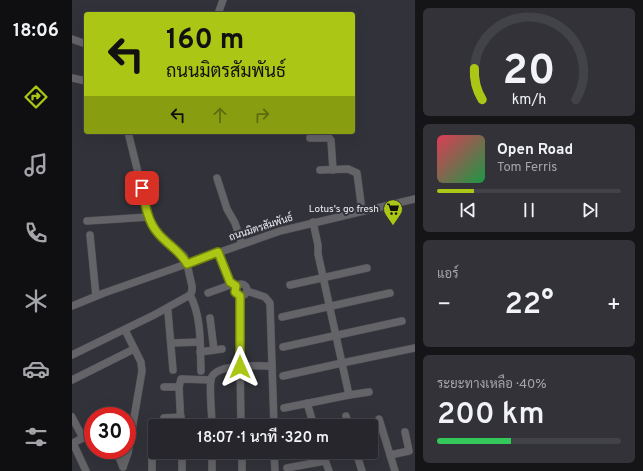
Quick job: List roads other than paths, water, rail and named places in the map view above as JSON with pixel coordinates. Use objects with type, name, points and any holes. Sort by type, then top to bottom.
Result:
[{"type":"street","points":[[219,12],[223,0]]},
{"type":"street","points":[[72,39],[84,43]]},
{"type":"street","points":[[72,78],[84,81]]},
{"type":"street","points":[[72,355],[125,330],[190,295],[192,291],[184,256],[158,233],[148,217],[128,134]]},
{"type":"street","points":[[310,138],[329,138],[331,140],[333,170]]},
{"type":"street","points":[[320,170],[348,169],[357,173],[362,211]]},
{"type":"street","points":[[217,178],[227,209],[242,244]]},
{"type":"street","name":"ถนนมิตรสัมพันธ์","points":[[72,306],[280,230],[415,199]]},
{"type":"street","points":[[87,222],[93,220],[148,217]]},
{"type":"street","points":[[311,223],[318,245],[318,254],[348,395]]},
{"type":"street","points":[[90,235],[96,296]]},
{"type":"street","points":[[220,251],[233,280],[235,292],[240,296]]},
{"type":"street","points":[[290,285],[367,268]]},
{"type":"street","points":[[208,293],[234,285],[243,284],[247,291],[265,297],[270,303],[274,419]]},
{"type":"street","points":[[240,296],[245,294],[247,291]]},
{"type":"street","points":[[282,317],[390,293]]},
{"type":"street","points":[[190,295],[198,322],[201,371]]},
{"type":"street","points":[[240,296],[241,419]]},
{"type":"street","points":[[168,312],[172,343],[173,370]]},
{"type":"street","points":[[210,318],[214,350]]},
{"type":"street","points":[[283,347],[402,321]]},
{"type":"street","points":[[125,330],[141,362],[142,371],[135,407]]},
{"type":"street","points":[[172,343],[200,342]]},
{"type":"street","points":[[283,376],[415,348]]},
{"type":"street","points":[[72,380],[134,349]]},
{"type":"street","points":[[200,352],[222,349]]},
{"type":"street","points":[[212,419],[211,380],[215,373],[220,369],[272,366]]},
{"type":"street","points":[[164,418],[181,417],[179,387],[181,379],[211,380]]},
{"type":"street","points":[[164,387],[179,387]]},
{"type":"street","points":[[284,408],[369,392]]},
{"type":"street","points":[[307,403],[312,419]]},
{"type":"street","points":[[72,417],[82,438],[73,443],[86,471]]},
{"type":"street","points":[[380,419],[395,471]]},
{"type":"street","points":[[390,455],[409,451],[405,432]]},
{"type":"street","points":[[120,459],[123,467],[126,459]]},
{"type":"street","points":[[152,459],[152,471]]},
{"type":"street","points":[[182,459],[182,471]]},
{"type":"street","points":[[212,459],[212,471]]},
{"type":"street","points":[[242,459],[242,471]]},
{"type":"street","points":[[274,459],[275,471]]},
{"type":"street","points":[[358,459],[362,471]]},
{"type":"street","points":[[287,468],[325,461],[328,471]]},
{"type":"place","name":"Lotus's go fresh","points":[[393,226]]}]
